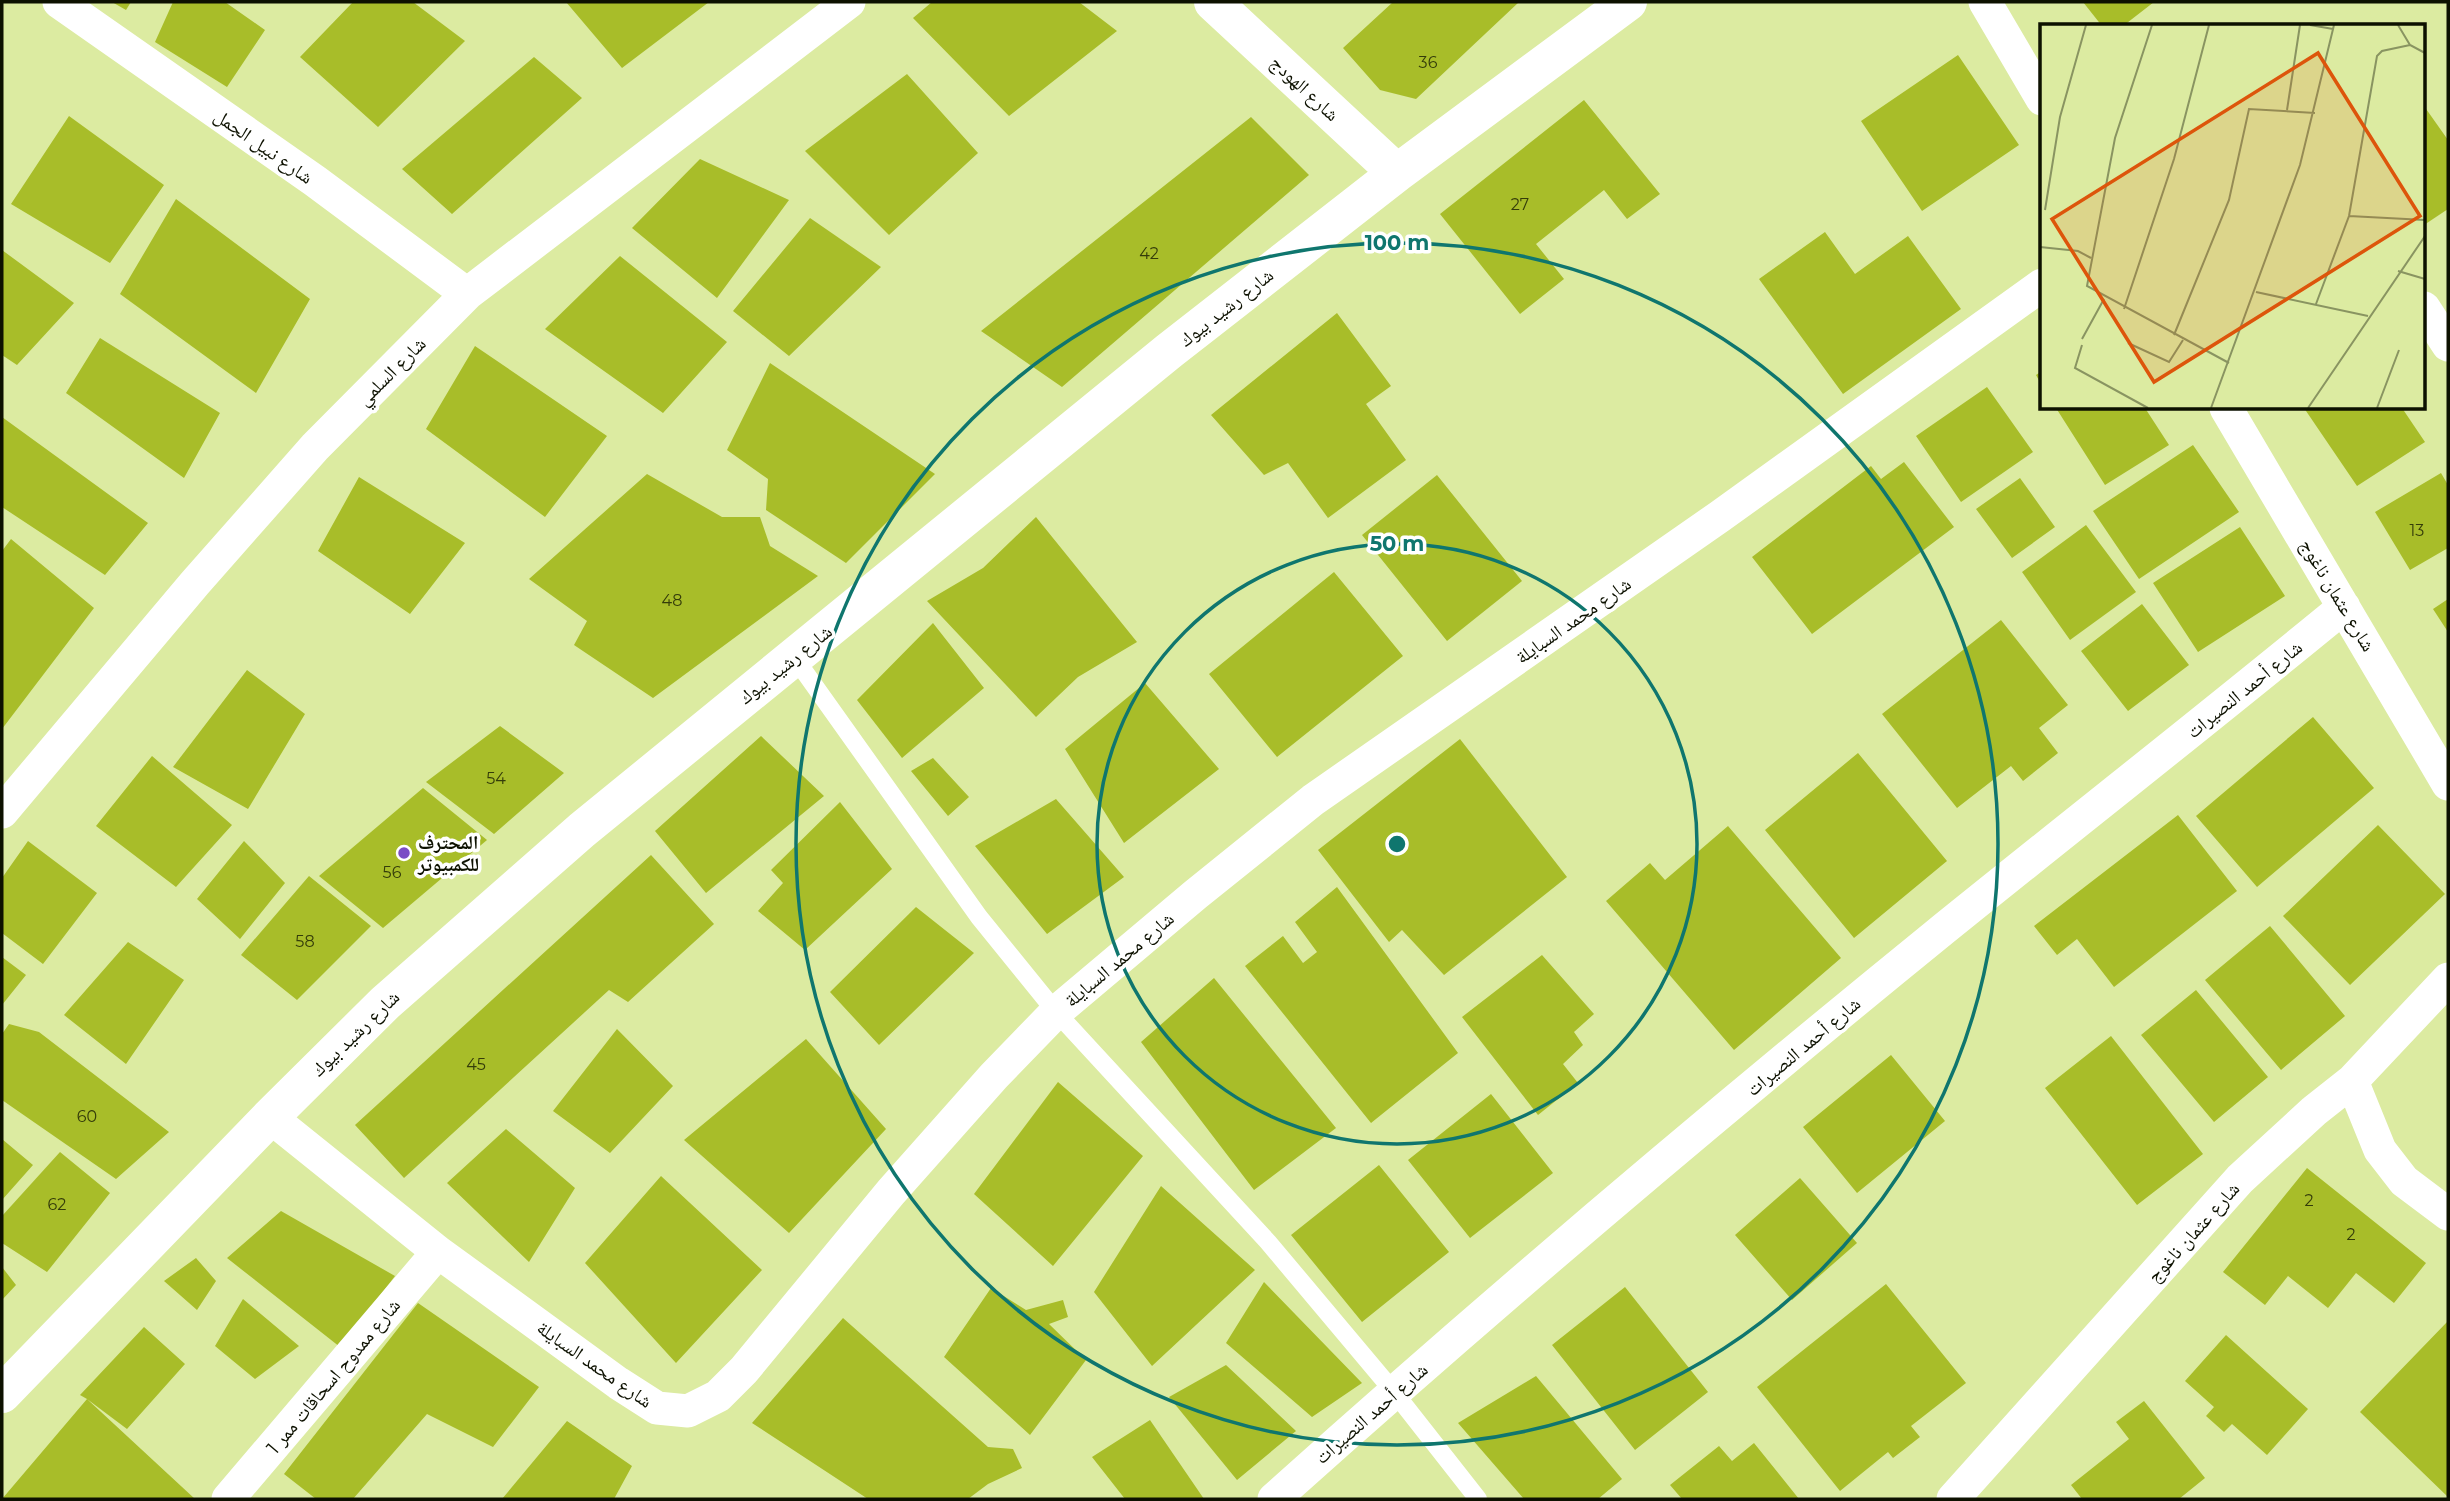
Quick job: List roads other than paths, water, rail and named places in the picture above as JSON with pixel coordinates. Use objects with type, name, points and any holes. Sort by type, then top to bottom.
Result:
[{"type":"street","name":"شارع نبيل الجمل","points":[[59,2],[315,181],[467,294]]},
{"type":"street","name":"شارع السلمي","points":[[8,792],[315,447],[467,294],[849,2]]},
{"type":"street","name":"شارع الهودج","points":[[1213,2],[1397,173]]},
{"type":"street","name":"شارع رشيد بيوك","points":[[2,1394],[270,1117],[385,1003],[582,830],[1169,351],[1397,173],[1628,2]]},
{"type":"street","points":[[1985,2],[2040,96]]},
{"type":"street","name":"شارع محمد السبايلة","points":[[270,1117],[438,1252],[627,1389],[657,1408],[688,1411],[718,1396],[744,1370],[891,1192],[994,1076],[1056,1012],[1195,895],[1313,800],[1696,533],[2040,286]]},
{"type":"street","points":[[2426,311],[2448,345]]},
{"type":"street","name":"شارع عثمان ناغوج","points":[[2227,410],[2344,607],[2444,765]]},
{"type":"street","name":"شارع أحمد النصيرات","points":[[1274,1499],[1394,1392],[1930,940],[2199,727],[2344,607]]},
{"type":"street","name":"شارع عثمان ناغوج","points":[[1953,1499],[2240,1179],[2314,1111],[2352,1081],[2448,979]]},
{"type":"street","points":[[2352,1081],[2380,1150],[2404,1181],[2448,1214]]},
{"type":"street","name":"شارع ممدوح اسحاقات ممر 1","points":[[228,1499],[438,1252]]},
{"type":"lane","points":[[794,657],[979,917],[1056,1012],[1268,1242],[1394,1392],[1478,1499]]},
{"type":"place","name":"المحترف للكمبيوتر","points":[[404,853]]}]
